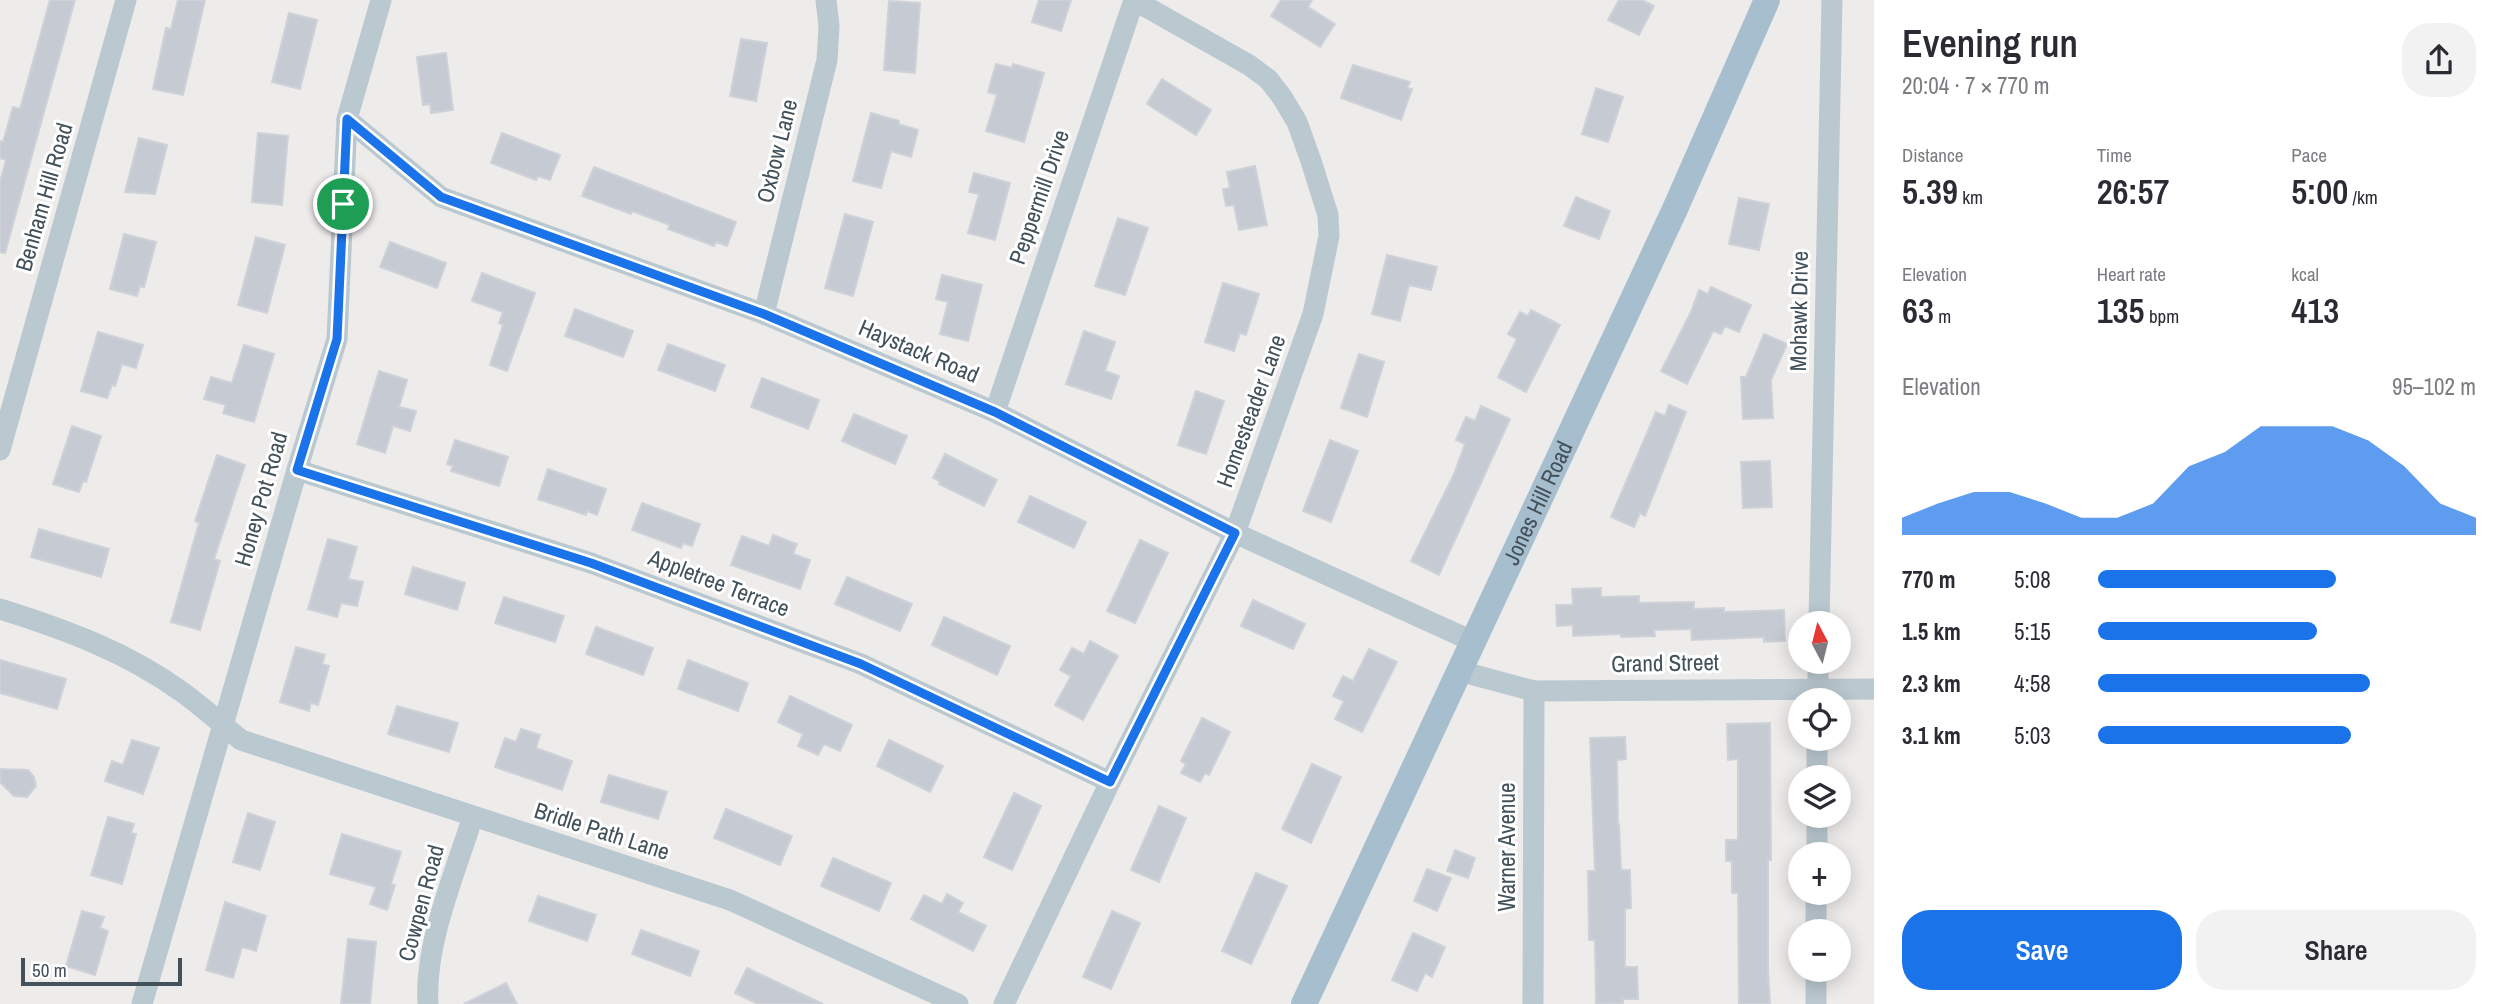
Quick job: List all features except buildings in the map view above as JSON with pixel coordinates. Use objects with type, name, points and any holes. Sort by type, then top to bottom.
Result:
[{"type":"main road","name":"Jones Hill Road","points":[[1304,1004],[1675,209],[1767,0]]},
{"type":"street","name":"Benham Hill Road","points":[[0,450],[127,0]]},
{"type":"street","name":"Honey Pot Road","points":[[142,1004],[337,339],[347,119],[381,0]]},
{"type":"street","name":"Oxbow Lane","points":[[764,314],[827,60],[829,26],[826,0]]},
{"type":"street","name":"Peppermill Drive","points":[[995,412],[1134,0]]},
{"type":"street","name":"Homesteader Lane","points":[[1004,1004],[1110,782],[1235,533],[1313,314],[1329,236],[1328,215],[1297,122],[1268,79],[1249,65],[1134,0]]},
{"type":"street","name":"Mohawk Drive","points":[[1819,611],[1832,0]]},
{"type":"street","name":"Haystack Road","points":[[347,119],[441,197],[764,314],[995,412],[1235,533],[1472,641]]},
{"type":"street","name":"Appletree Terrace","points":[[297,470],[591,563],[861,664],[1110,782]]},
{"type":"street","name":"Bridle Path Lane","points":[[0,609],[66,629],[122,656],[180,690],[241,740],[730,900],[958,1004]]},
{"type":"street","name":"Grand Street","points":[[1460,671],[1534,691],[1788,694]]},
{"type":"street","name":"Grand Street","points":[[1851,691],[1874,689]]},
{"type":"street","name":"Warner Avenue","points":[[1533,1004],[1534,691]]},
{"type":"street","name":"Cowpen Road","points":[[428,1004],[432,948],[473,816]]},
{"type":"street","points":[[1816,982],[1816,1004]]},
{"type":"route","points":[[347,119],[441,197],[764,314],[995,412],[1235,533],[1110,782],[861,664],[591,563],[297,470],[337,339],[343,204],[347,119]]}]
